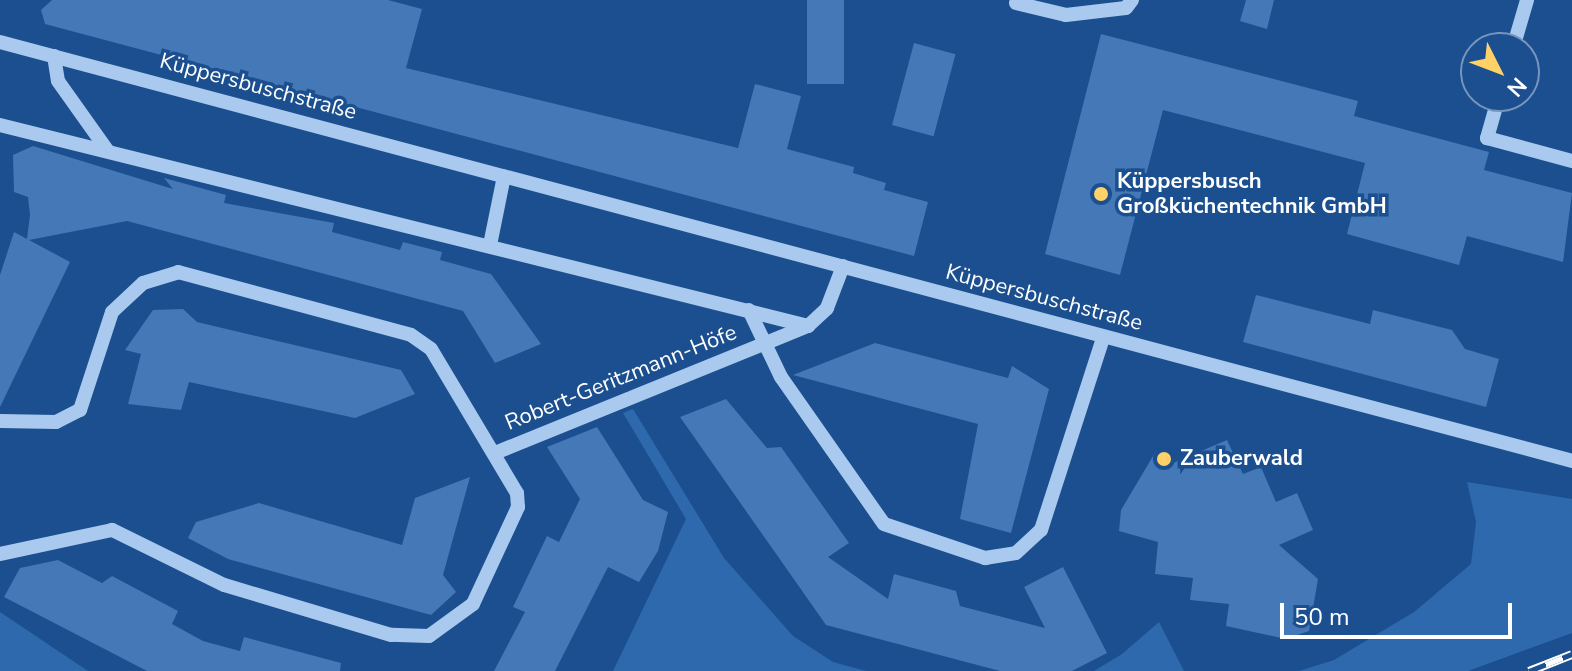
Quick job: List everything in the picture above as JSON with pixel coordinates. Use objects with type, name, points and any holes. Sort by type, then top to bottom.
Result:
[{"type":"street","points":[[1016,3],[1066,15],[1126,8],[1132,0]]},
{"type":"street","points":[[1518,32],[1527,0]]},
{"type":"street","name":"Küppersbuschstraße","points":[[0,42],[1572,461]]},
{"type":"street","points":[[54,56],[58,81],[107,150]]},
{"type":"street","points":[[1494,112],[1487,138],[1572,161]]},
{"type":"street","points":[[0,125],[808,326],[827,308],[843,266]]},
{"type":"street","points":[[490,245],[504,176]]},
{"type":"street","name":"Robert-Geritzmann-Höfe","points":[[0,421],[56,422],[80,410],[112,312],[143,283],[178,272],[411,335],[431,349],[495,453],[518,507],[473,604],[429,636],[391,635],[224,585],[112,530],[0,554]]},
{"type":"street","points":[[749,310],[763,344]]},
{"type":"street","name":"Robert-Geritzmann-Höfe","points":[[495,453],[808,326]]},
{"type":"street","name":"Robert-Geritzmann-Höfe","points":[[763,344],[884,524],[985,558],[1016,553],[1041,530],[1103,338]]},
{"type":"shaded area","points":[[633,409],[724,558],[793,636],[833,662],[866,671],[613,671],[686,519],[623,413]]},
{"type":"shaded area","points":[[1467,482],[1572,499],[1572,633],[1468,671],[1299,671],[1334,660],[1414,612],[1471,564],[1476,522]]},
{"type":"shaded area","points":[[0,612],[88,671],[0,671]]},
{"type":"shaded area","points":[[1159,622],[1184,671],[1094,671],[1122,654]]},
{"type":"building","points":[[52,0],[388,0],[422,9],[406,68],[738,148],[755,84],[801,96],[787,149],[854,167],[853,173],[886,183],[884,190],[928,202],[914,256],[45,24],[41,10]]},
{"type":"building","points":[[807,0],[844,0],[844,84],[807,84]]},
{"type":"building","points":[[1246,0],[1274,0],[1267,29],[1240,21]]},
{"type":"building","points":[[1101,34],[1358,101],[1354,116],[1489,152],[1484,170],[1572,193],[1563,262],[1467,236],[1459,265],[1347,234],[1365,163],[1163,110],[1120,275],[1045,254]]},
{"type":"building","points":[[914,43],[956,54],[934,136],[892,125]]},
{"type":"building","points":[[33,146],[173,189],[164,178],[226,195],[224,203],[334,223],[332,232],[400,250],[403,242],[442,252],[440,260],[491,274],[541,344],[495,363],[463,311],[127,221],[29,240],[70,262],[0,407],[0,275],[14,232],[27,239],[30,215],[28,197],[14,192],[13,155]]},
{"type":"building","points":[[1256,295],[1370,324],[1373,310],[1452,330],[1465,349],[1499,359],[1486,407],[1243,342]]},
{"type":"building","points":[[183,309],[197,322],[401,370],[415,394],[355,418],[189,382],[181,410],[128,404],[141,354],[125,350],[153,310]]},
{"type":"building","points":[[875,343],[1008,378],[1012,366],[1049,389],[1011,533],[960,519],[978,424],[793,375]]},
{"type":"building","points":[[726,399],[767,448],[781,447],[849,543],[828,557],[888,599],[894,574],[956,591],[960,606],[1045,628],[1024,587],[1063,567],[1107,653],[1072,671],[1000,671],[826,625],[680,417]]},
{"type":"building","points":[[597,427],[643,500],[668,512],[658,551],[639,582],[608,567],[555,671],[494,671],[525,612],[513,607],[547,536],[559,542],[580,499],[547,447]]},
{"type":"building","points":[[1227,440],[1243,474],[1261,467],[1276,502],[1297,493],[1313,530],[1279,545],[1318,579],[1309,631],[1286,639],[1226,626],[1229,604],[1190,600],[1193,578],[1155,574],[1158,542],[1119,531],[1121,510],[1156,451],[1173,463]]},
{"type":"building","points":[[470,477],[443,575],[456,592],[431,615],[228,559],[188,538],[196,522],[259,503],[402,545],[415,498]]},
{"type":"building","points":[[58,560],[102,583],[112,576],[178,611],[172,624],[203,641],[240,651],[244,637],[341,663],[340,671],[147,671],[4,597],[20,568]]},
{"type":"railway","points":[[1529,671],[1572,654]]},
{"type":"place","name":"Küppersbusch Großküchentechnik GmbH","points":[[1101,194]]},
{"type":"place","name":"Zauberwald","points":[[1164,459]]}]
